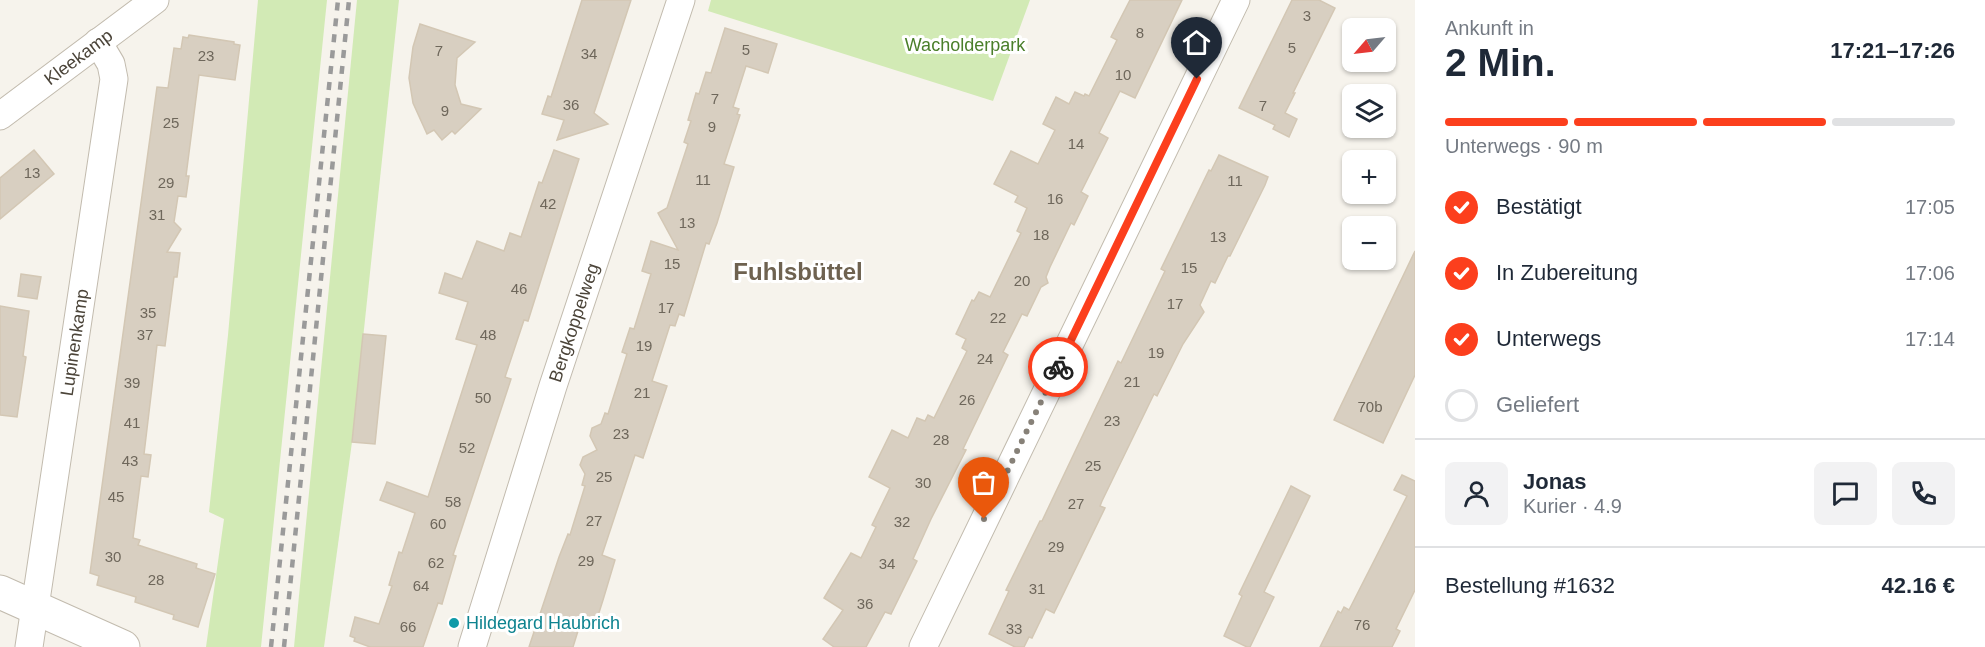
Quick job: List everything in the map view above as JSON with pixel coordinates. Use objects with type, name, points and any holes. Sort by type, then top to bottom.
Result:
[{"type":"street","name":"Kleekamp","points":[[0,116],[155,0]]},
{"type":"street","name":"Bergkoppelweg","points":[[472,647],[553,386],[681,0]]},
{"type":"street","points":[[923,647],[1236,0]]},
{"type":"street","name":"Lupinenkamp","points":[[29,647],[114,79],[111,64],[98,42]]},
{"type":"street","points":[[0,592],[123,647]]},
{"type":"green space","points":[[258,0],[327,0],[261,647],[206,647],[224,519],[209,512],[228,335]]},
{"type":"green space","points":[[357,0],[399,0],[352,442],[324,647],[294,647]]},
{"type":"green space","name":"Wacholderpark","points":[[711,0],[1030,0],[993,101],[708,11]]},
{"type":"building","points":[[582,0],[631,0],[594,113],[608,124],[557,140],[564,120],[542,114],[548,96],[551,97]]},
{"type":"building","points":[[1130,0],[1182,0],[1135,98],[1120,91],[1099,133],[1108,138],[1081,192],[1088,196],[1074,225],[1071,223],[1050,267],[1046,277],[1048,283],[1041,287],[1027,316],[1022,314],[1003,352],[1008,355],[963,449],[966,450],[931,519],[913,559],[917,561],[891,614],[885,612],[866,647],[834,647],[823,639],[843,610],[824,598],[851,553],[861,558],[876,527],[872,525],[890,488],[869,477],[892,430],[908,438],[917,418],[925,421],[928,415],[934,418],[967,351],[962,348],[966,339],[956,334],[972,300],[974,301],[979,292],[990,297],[1021,233],[1017,231],[1027,208],[1015,202],[1018,196],[994,184],[1011,151],[1038,164],[1055,130],[1043,124],[1056,97],[1069,104],[1075,92],[1089,96],[1117,40],[1111,37]]},
{"type":"building","points":[[1292,0],[1319,0],[1335,8],[1285,113],[1297,119],[1289,137],[1273,129],[1275,125],[1239,108]]},
{"type":"building","points":[[420,24],[475,42],[457,58],[455,85],[461,104],[481,109],[455,134],[452,131],[442,140],[434,130],[427,134],[413,103],[409,78],[413,47]]},
{"type":"building","points":[[725,28],[777,44],[768,73],[746,66],[733,107],[739,109],[737,114],[740,115],[724,164],[734,167],[717,223],[709,244],[706,243],[684,316],[679,314],[675,326],[670,325],[652,381],[667,386],[643,458],[635,455],[602,555],[615,560],[603,600],[596,622],[582,618],[573,647],[529,647],[559,557],[568,534],[570,535],[585,486],[582,485],[585,474],[580,465],[583,457],[597,450],[590,436],[592,428],[601,424],[605,413],[608,414],[627,354],[622,352],[630,328],[634,329],[651,274],[642,271],[651,241],[678,250],[658,213],[667,208],[688,144],[684,142],[691,121],[688,120],[696,93],[699,94],[706,72],[711,73]]},
{"type":"building","points":[[189,35],[240,45],[235,80],[199,75],[186,176],[189,176],[186,197],[178,196],[174,222],[181,229],[167,252],[180,253],[177,277],[174,277],[165,346],[157,345],[144,454],[151,455],[148,477],[141,476],[133,538],[140,540],[138,545],[197,564],[196,568],[215,574],[198,627],[173,619],[174,615],[135,602],[136,597],[97,585],[99,576],[90,573],[157,87],[168,88],[174,48],[181,49],[183,37],[188,38]]},
{"type":"building","points":[[34,150],[54,174],[0,219],[0,178]]},
{"type":"building","points":[[554,150],[579,159],[528,321],[524,320],[505,377],[511,379],[453,555],[456,556],[442,604],[438,603],[423,647],[370,647],[354,641],[355,638],[350,636],[355,617],[379,624],[392,586],[389,585],[399,552],[402,553],[415,513],[380,500],[387,482],[428,497],[477,345],[456,339],[468,302],[439,293],[445,273],[462,279],[477,241],[504,251],[510,233],[521,237],[539,182],[542,183]]},
{"type":"building","points":[[1219,155],[1268,177],[1265,185],[1215,283],[1211,281],[1200,305],[1204,312],[1183,344],[1157,396],[1154,394],[1102,501],[1100,506],[1105,508],[1054,613],[1046,609],[1032,638],[1029,637],[1024,647],[1015,647],[989,634],[1009,591],[1006,590],[1042,521],[1118,361],[1121,363],[1165,271],[1161,269],[1209,170],[1211,171]]},
{"type":"building","points":[[1415,251],[1415,375],[1383,443],[1334,420]]},
{"type":"building","points":[[21,274],[41,277],[37,299],[18,296]]},
{"type":"building","points":[[0,306],[29,311],[23,356],[26,357],[17,417],[0,415]]},
{"type":"building","points":[[363,334],[386,336],[375,444],[352,442]]},
{"type":"building","points":[[1402,475],[1415,481],[1415,590],[1396,629],[1400,631],[1392,647],[1320,647],[1338,611],[1341,613],[1344,607],[1349,610],[1407,496],[1394,490]]},
{"type":"building","points":[[1291,486],[1310,496],[1264,592],[1274,597],[1250,647],[1247,647],[1224,636],[1242,596],[1239,594]]},
{"type":"railway","points":[[271,647],[338,0]]},
{"type":"railway","points":[[284,647],[349,0]]},
{"type":"way so far","points":[[984,519],[1058,367]]},
{"type":"place","name":"Hildegard Haubrich","points":[[454,623]]},
{"type":"district","name":"Fuhlsbüttel","points":[[798,272]]},
{"type":"route","points":[[1058,367],[1197,79]]}]
